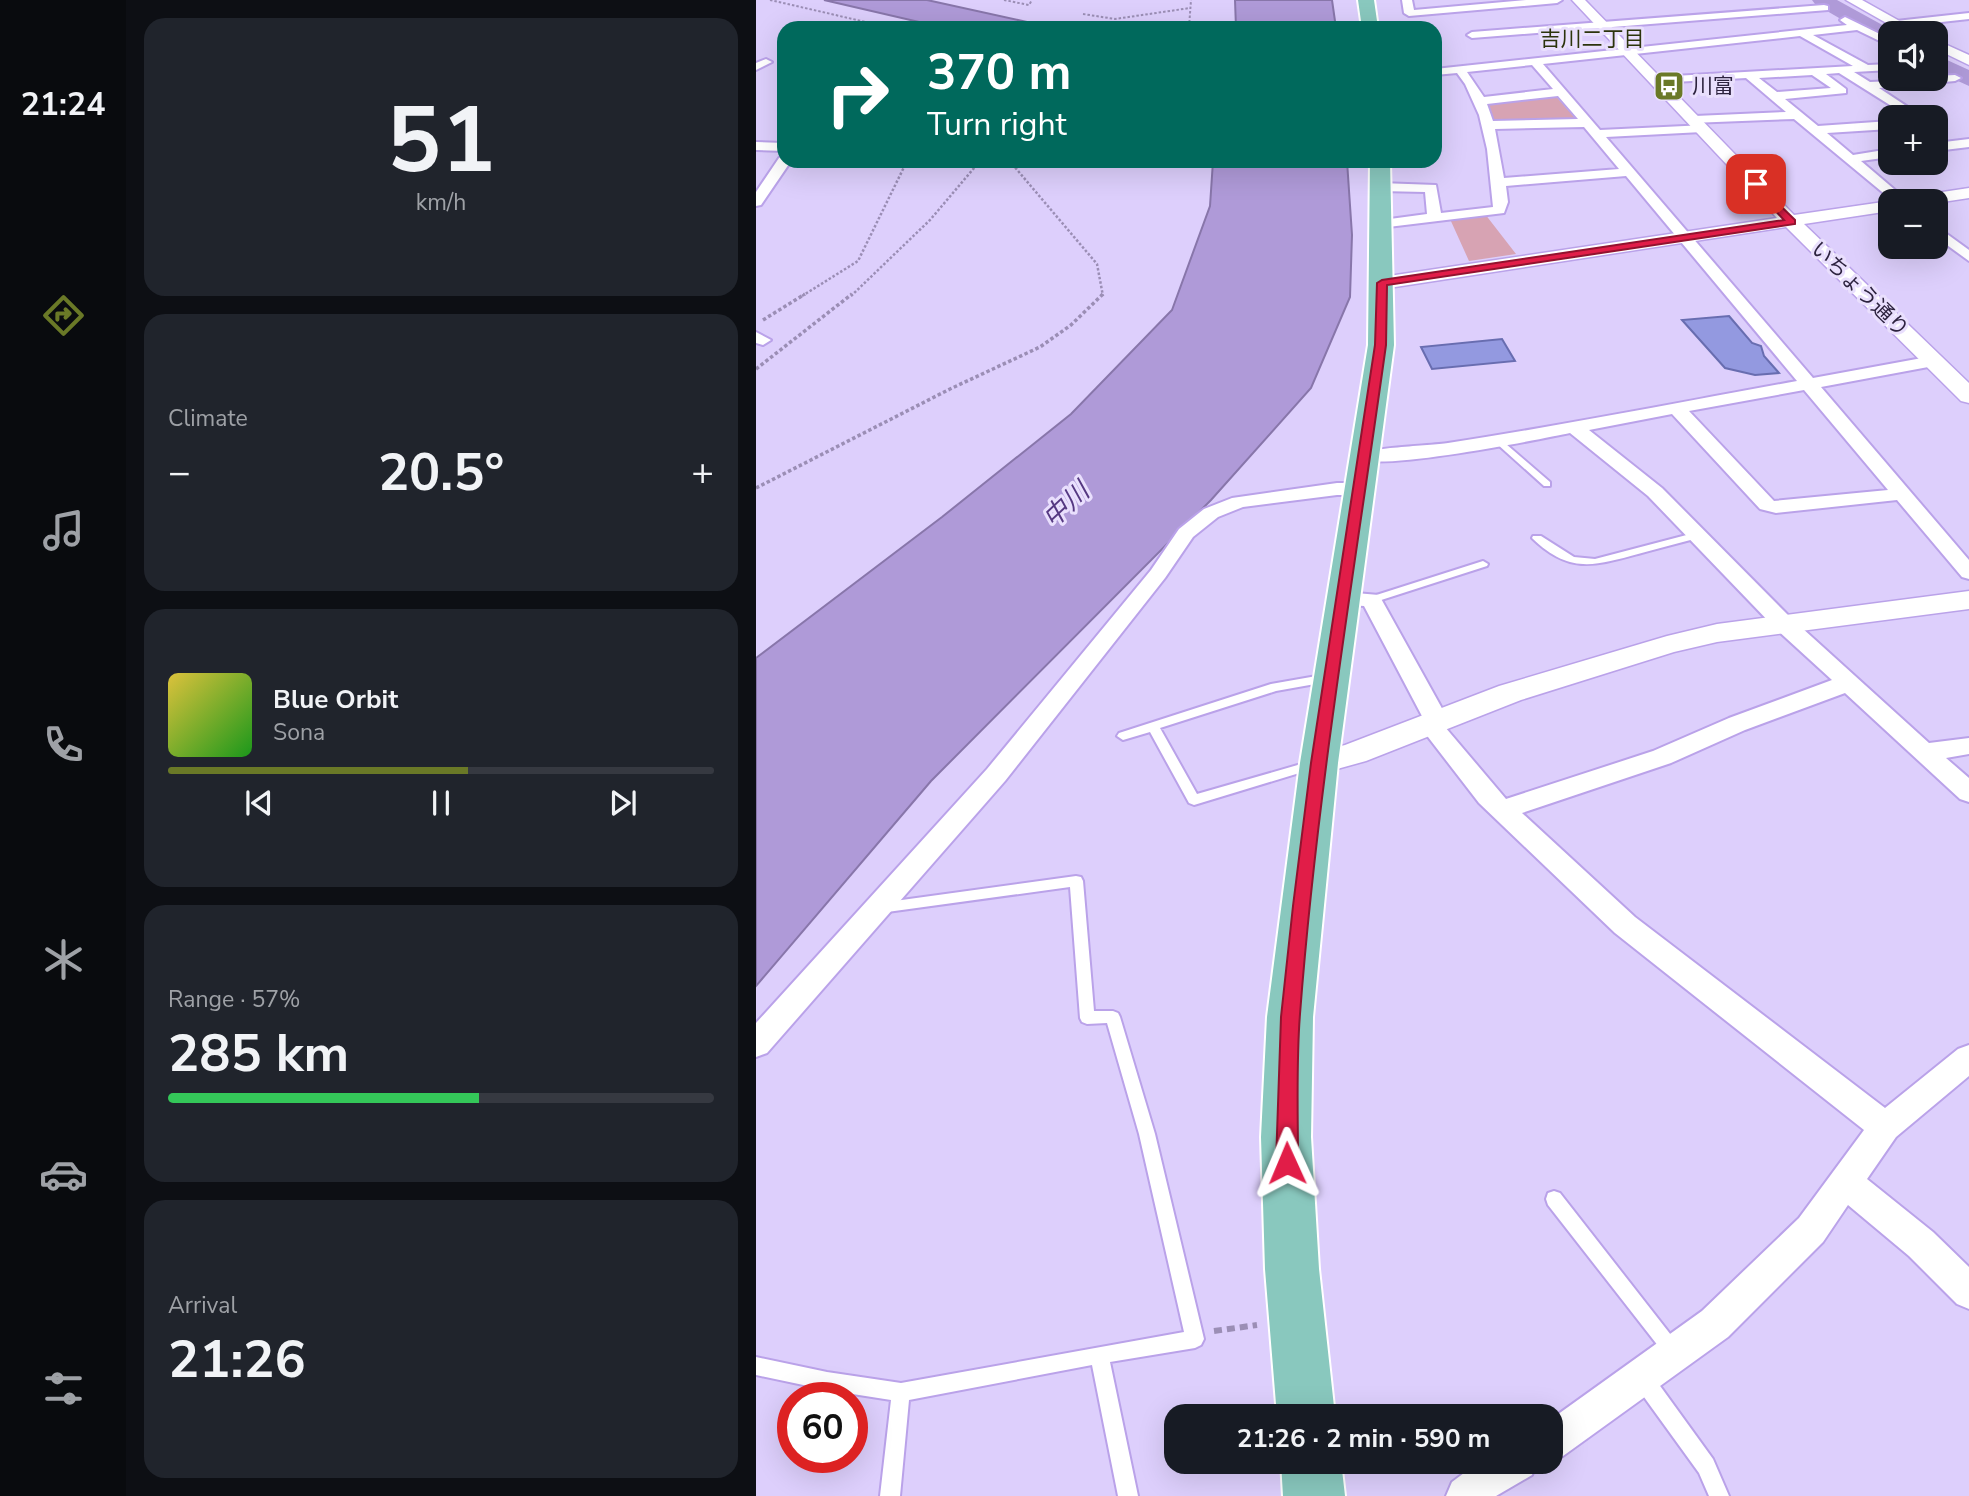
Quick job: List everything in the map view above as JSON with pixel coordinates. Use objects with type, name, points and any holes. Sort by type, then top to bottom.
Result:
[{"type":"main road","points":[[1366,0],[1369,21]]},
{"type":"main road","points":[[1305,1404],[1296,1319],[1286,1137],[1290,1017],[1319,763],[1332,677],[1357,600],[1362,473],[1381,345],[1380,191]]},
{"type":"main road","points":[[1312,1474],[1314,1496]]},
{"type":"street","points":[[1407,0],[1409,13],[1461,20],[1601,24],[1824,8]]},
{"type":"street","points":[[1441,0],[1480,45]]},
{"type":"street","points":[[1461,20],[1557,0]]},
{"type":"street","name":"いちょう通り","points":[[1578,0],[1791,222],[1966,391]]},
{"type":"street","points":[[1741,0],[1759,12]]},
{"type":"street","points":[[1811,0],[1878,37]]},
{"type":"street","points":[[1852,0],[1889,21]]},
{"type":"street","points":[[1670,8],[1679,17]]},
{"type":"street","points":[[1914,21],[1969,16]]},
{"type":"street","points":[[1442,71],[1878,25]]},
{"type":"street","points":[[1802,33],[1865,68]]},
{"type":"street","points":[[1948,50],[1969,61]]},
{"type":"street","points":[[1488,55],[1496,66]]},
{"type":"street","points":[[756,59],[766,62],[756,66]]},
{"type":"street","points":[[1535,61],[1969,573]]},
{"type":"street","points":[[1656,80],[1878,67]]},
{"type":"street","points":[[1380,191],[1435,218],[1499,210],[1501,202],[1488,125],[1475,87],[1460,70]]},
{"type":"street","points":[[1842,70],[1898,105]]},
{"type":"street","points":[[1774,96],[1842,91],[1814,71]]},
{"type":"street","points":[[1948,74],[1969,86]]},
{"type":"street","points":[[1749,75],[1886,189]]},
{"type":"street","points":[[1868,86],[1955,78]]},
{"type":"street","points":[[1481,101],[1559,92]]},
{"type":"street","points":[[1598,134],[1797,116]]},
{"type":"street","points":[[1488,125],[1586,122]]},
{"type":"street","points":[[1816,130],[1878,126]]},
{"type":"street","points":[[1948,135],[1964,144]]},
{"type":"street","points":[[756,146],[777,147]]},
{"type":"street","points":[[1849,159],[1878,155]]},
{"type":"street","points":[[756,202],[779,168]]},
{"type":"street","points":[[1498,183],[1629,172]]},
{"type":"street","points":[[1380,191],[1431,188],[1435,218]]},
{"type":"street","points":[[1948,196],[1969,192]]},
{"type":"street","points":[[1382,283],[1878,208]]},
{"type":"street","points":[[1948,240],[1969,257]]},
{"type":"street","points":[[756,1044],[996,775],[1158,574],[1186,533],[1211,513],[1239,502],[1336,489],[1362,473],[1422,453],[1575,428],[1933,360]]},
{"type":"street","points":[[1676,408],[1767,505],[1776,507],[1902,494]]},
{"type":"street","points":[[1575,428],[1655,492],[1783,623],[1969,793]]},
{"type":"street","points":[[1357,600],[1433,723],[1488,797],[1625,925],[1885,1127]]},
{"type":"street","points":[[1319,763],[1356,753],[1510,693],[1608,662],[1717,633],[1969,600]]},
{"type":"street","points":[[1502,810],[1662,757],[1737,724],[1848,683]]},
{"type":"street","points":[[1925,752],[1969,746]]},
{"type":"street","points":[[1563,1434],[1715,1324],[1811,1230],[1885,1127],[1969,1058]]},
{"type":"street","points":[[1844,1181],[1921,1244],[1969,1292]]},
{"type":"street","points":[[1466,1496],[1495,1474]]},
{"type":"lane","points":[[1499,441],[1546,484]]},
{"type":"lane","points":[[1538,538],[1566,558],[1578,563],[1595,562],[1698,535]]},
{"type":"lane","points":[[1357,600],[1483,564]]},
{"type":"lane","points":[[1123,736],[1275,687],[1332,677]]},
{"type":"lane","points":[[1153,726],[1194,800],[1319,763]]},
{"type":"lane","points":[[756,1366],[827,1381],[901,1392],[1195,1339],[1147,1133],[1114,1017],[1087,1018],[1076,881],[880,908]]},
{"type":"lane","points":[[1554,1199],[1675,1354]]},
{"type":"lane","points":[[1099,1355],[1128,1496]]},
{"type":"lane","points":[[1642,1378],[1706,1466],[1719,1496]]},
{"type":"lane","points":[[890,1496],[901,1392]]},
{"type":"path","points":[[770,0],[862,21]]},
{"type":"path","points":[[1004,0],[1029,5],[1032,0]]},
{"type":"path","points":[[1189,21],[1191,0]]},
{"type":"path","points":[[1083,14],[1115,19],[1190,8]]},
{"type":"path","points":[[758,334],[858,261],[904,168]]},
{"type":"path","points":[[756,369],[846,301],[906,247],[950,201],[975,168]]},
{"type":"path","points":[[756,488],[950,389],[1040,347],[1071,325],[1103,296],[1097,264],[1016,168]]},
{"type":"path","points":[[1193,1335],[1296,1319]]},
{"type":"shaded area","points":[[1555,95],[1576,119],[1493,122],[1485,102]]},
{"type":"shaded area","points":[[1485,214],[1516,254],[1469,261],[1450,219]]},
{"type":"water","points":[[824,0],[927,0],[1022,21],[915,21]]},
{"type":"water","points":[[1235,0],[1332,0],[1335,21],[1236,21]]},
{"type":"water","name":"中川","points":[[1213,168],[1347,168],[1352,235],[1350,297],[1311,388],[1211,500],[931,781],[756,986],[756,658],[942,517],[1071,414],[1172,310],[1210,206]]},
{"type":"building","points":[[1729,316],[1752,343],[1761,346],[1764,356],[1779,373],[1755,375],[1725,368],[1682,320]]},
{"type":"building","points":[[1502,339],[1515,361],[1432,369],[1421,347]]},
{"type":"waterway","points":[[1822,0],[1878,31]]},
{"type":"waterway","points":[[1948,68],[1969,79]]},
{"type":"place","name":"川富","points":[[1669,86]]},
{"type":"district","name":"吉川二丁目","points":[[1592,39]]},
{"type":"route","points":[[1287,1163],[1290,1017],[1319,763],[1381,345],[1382,283],[1791,222],[1756,184]]}]
